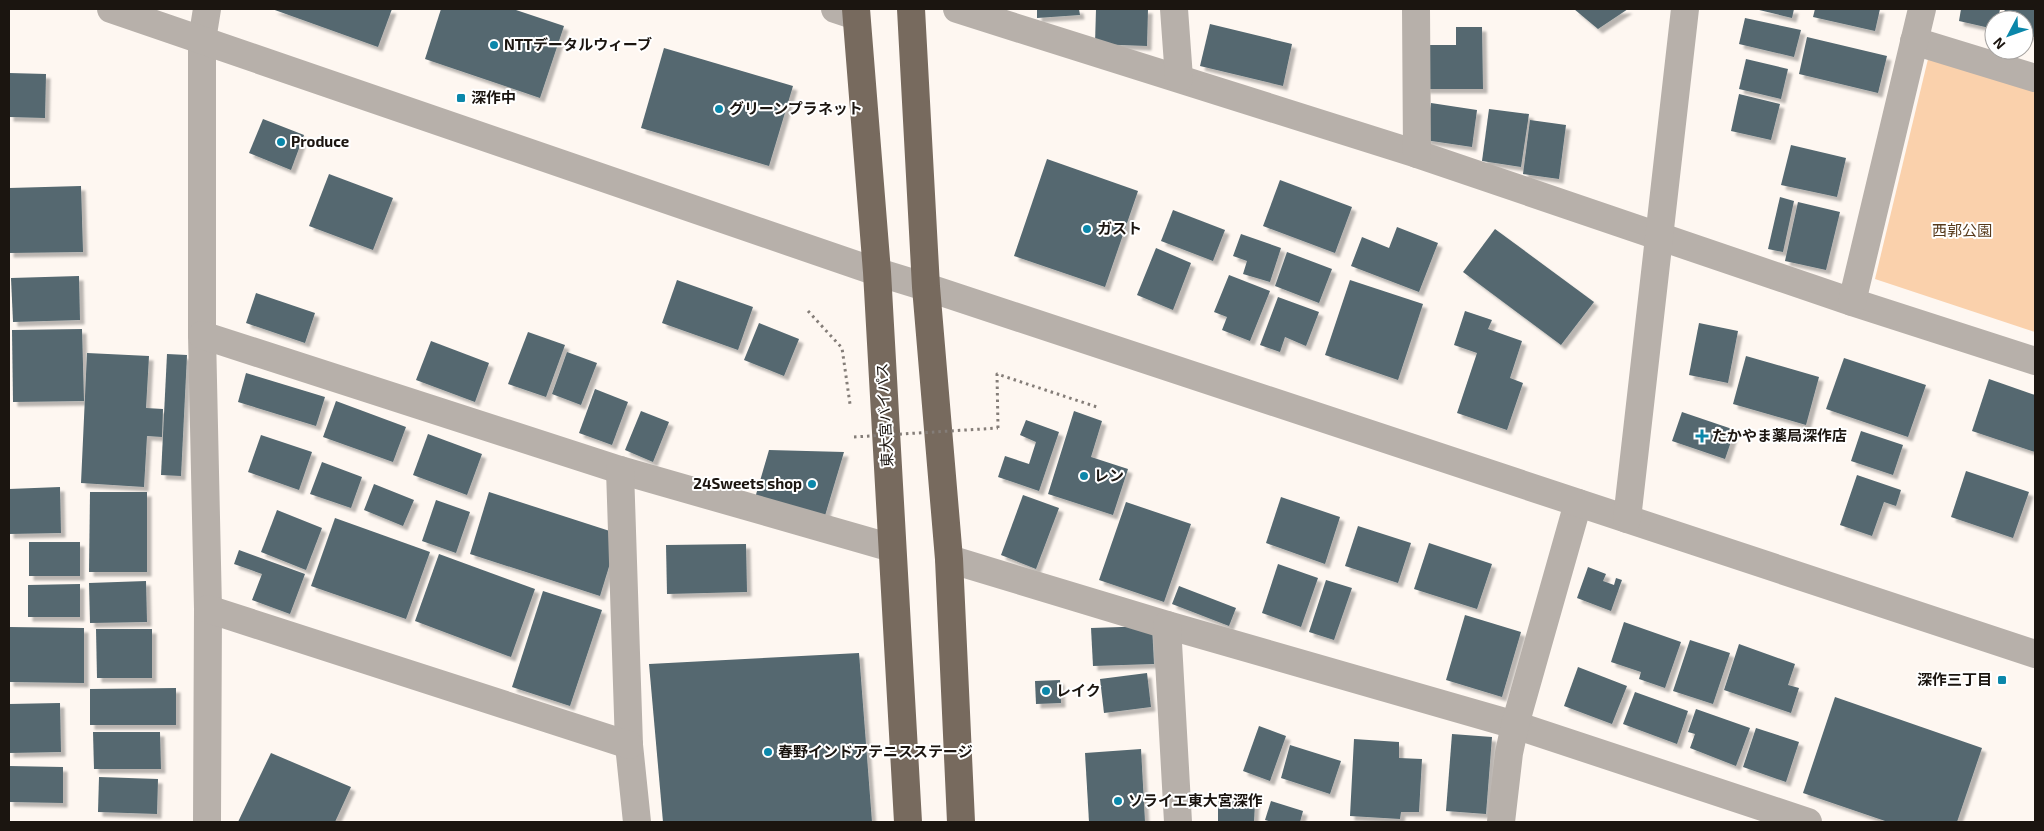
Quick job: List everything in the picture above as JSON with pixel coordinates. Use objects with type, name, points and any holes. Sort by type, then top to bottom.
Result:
[{"type":"highway","points":[[910,9],[926,287],[949,559],[961,822]]},
{"type":"highway","name":"東大宮バイパス","points":[[849,11],[877,272],[908,822]]},
{"type":"street","points":[[111,9],[877,272],[2035,654]]},
{"type":"street","points":[[207,9],[202,40],[202,335],[208,610],[207,822]]},
{"type":"street","points":[[957,9],[1417,154],[1852,302],[2035,361]]},
{"type":"street","points":[[1174,9],[1179,78]]},
{"type":"street","points":[[1416,9],[1417,154]]},
{"type":"street","points":[[1627,519],[1685,9]]},
{"type":"street","points":[[1852,302],[1922,9]]},
{"type":"street","points":[[1914,41],[2035,78]]},
{"type":"street","points":[[202,335],[620,470],[892,548]]},
{"type":"street","points":[[620,470],[629,745],[637,822]]},
{"type":"street","points":[[1501,822],[1509,753],[1516,724],[1578,503]]},
{"type":"street","points":[[949,559],[1167,625],[1516,724],[1780,818],[1808,822]]},
{"type":"street","points":[[208,610],[629,745]]},
{"type":"street","points":[[1167,625],[1178,822]]},
{"type":"path","points":[[808,311],[842,348],[850,407]]},
{"type":"path","points":[[853,427],[854,437],[998,428],[997,374],[1100,408]]},
{"type":"green space","name":"西郭公園","points":[[1929,55],[2035,89],[2035,332],[1875,279]]},
{"type":"building","points":[[272,9],[392,9],[378,47]]},
{"type":"building","points":[[441,9],[513,9],[564,26],[540,98],[425,59]]},
{"type":"building","points":[[1037,9],[1079,9],[1080,15],[1037,18]]},
{"type":"building","points":[[1096,9],[1148,9],[1147,46],[1095,44]]},
{"type":"building","points":[[1574,9],[1628,9],[1598,29]]},
{"type":"building","points":[[1755,9],[1794,9],[1792,18]]},
{"type":"building","points":[[1815,9],[1880,9],[1875,31],[1813,17]]},
{"type":"building","points":[[1961,9],[2000,9],[1984,10],[1984,27],[1959,21]]},
{"type":"building","points":[[2035,9],[2035,37],[2034,10],[2005,10]]},
{"type":"building","points":[[1745,18],[1801,30],[1794,57],[1739,44]]},
{"type":"building","points":[[1210,24],[1292,44],[1283,86],[1200,66]]},
{"type":"building","points":[[1456,27],[1482,27],[1483,89],[1425,89],[1424,45],[1456,45]]},
{"type":"building","points":[[1807,37],[1887,56],[1878,93],[1799,74]]},
{"type":"building","points":[[664,48],[793,86],[769,166],[641,128]]},
{"type":"building","points":[[1746,59],[1788,69],[1781,99],[1739,89]]},
{"type":"building","points":[[9,73],[46,74],[45,118],[9,117]]},
{"type":"building","points":[[1739,94],[1780,104],[1771,140],[1731,131]]},
{"type":"building","points":[[1431,103],[1477,110],[1472,147],[1425,140]]},
{"type":"building","points":[[1489,109],[1529,114],[1521,167],[1482,161]]},
{"type":"building","points":[[263,119],[304,135],[291,170],[249,153]]},
{"type":"building","points":[[1530,120],[1566,125],[1559,179],[1523,174]]},
{"type":"building","points":[[1791,145],[1846,158],[1837,197],[1781,185]]},
{"type":"building","points":[[1047,159],[1138,191],[1105,287],[1014,256]]},
{"type":"building","points":[[329,174],[393,198],[373,250],[309,226]]},
{"type":"building","points":[[1280,180],[1352,207],[1335,253],[1263,226]]},
{"type":"building","points":[[81,186],[83,252],[9,253],[9,188]]},
{"type":"building","points":[[1780,197],[1794,201],[1783,252],[1768,249]]},
{"type":"building","points":[[1798,202],[1840,212],[1826,270],[1785,261]]},
{"type":"building","points":[[1173,210],[1225,230],[1213,261],[1161,241]]},
{"type":"building","points":[[1397,227],[1438,243],[1419,292],[1351,266],[1362,237],[1389,248]]},
{"type":"building","points":[[1495,229],[1594,302],[1561,345],[1463,272]]},
{"type":"building","points":[[1241,234],[1281,248],[1270,282],[1243,274],[1247,261],[1233,256]]},
{"type":"building","points":[[1156,248],[1191,263],[1173,310],[1137,295]]},
{"type":"building","points":[[1287,252],[1332,269],[1319,303],[1275,286]]},
{"type":"building","points":[[1229,275],[1270,291],[1250,341],[1222,330],[1227,317],[1214,312]]},
{"type":"building","points":[[79,276],[80,320],[13,322],[11,278]]},
{"type":"building","points":[[677,280],[753,307],[738,350],[662,323]]},
{"type":"building","points":[[1350,280],[1423,304],[1398,380],[1325,355]]},
{"type":"building","points":[[256,293],[315,313],[305,343],[246,323]]},
{"type":"building","points":[[1278,297],[1319,312],[1306,346],[1285,337],[1280,352],[1260,345]]},
{"type":"building","points":[[1465,311],[1492,320],[1488,329],[1522,341],[1510,378],[1523,383],[1507,430],[1457,413],[1477,353],[1454,345]]},
{"type":"building","points":[[759,323],[799,339],[784,376],[744,360]]},
{"type":"building","points":[[1699,323],[1738,331],[1728,383],[1689,375]]},
{"type":"building","points":[[82,329],[84,401],[13,402],[12,330]]},
{"type":"building","points":[[528,332],[565,345],[546,397],[508,384]]},
{"type":"building","points":[[431,341],[489,363],[475,402],[416,380]]},
{"type":"building","points":[[567,352],[597,363],[581,405],[552,394]]},
{"type":"building","points":[[87,353],[149,356],[146,408],[163,409],[162,437],[147,436],[144,487],[81,483]]},
{"type":"building","points":[[167,354],[187,355],[181,476],[161,475]]},
{"type":"building","points":[[1746,356],[1819,377],[1806,425],[1733,404]]},
{"type":"building","points":[[1844,358],[1926,385],[1908,437],[1826,409]]},
{"type":"building","points":[[246,373],[325,397],[316,426],[238,402]]},
{"type":"building","points":[[1989,379],[2035,395],[2035,452],[1972,431]]},
{"type":"building","points":[[595,389],[628,402],[612,445],[579,433]]},
{"type":"building","points":[[336,401],[406,427],[393,462],[323,437]]},
{"type":"building","points":[[641,411],[669,422],[653,462],[625,450]]},
{"type":"building","points":[[1074,411],[1102,421],[1091,457],[1128,469],[1113,515],[1048,494]]},
{"type":"building","points":[[1682,412],[1735,430],[1725,459],[1672,441]]},
{"type":"building","points":[[1026,420],[1059,432],[1039,491],[998,477],[1005,456],[1029,464],[1036,442],[1020,435]]},
{"type":"building","points":[[1861,431],[1903,445],[1893,475],[1851,461]]},
{"type":"building","points":[[428,434],[482,454],[467,495],[413,475]]},
{"type":"building","points":[[261,435],[312,452],[299,490],[248,472]]},
{"type":"building","points":[[769,450],[844,452],[824,519],[755,498]]},
{"type":"building","points":[[322,462],[362,477],[351,508],[310,494]]},
{"type":"building","points":[[1966,471],[2029,492],[2013,538],[1951,517]]},
{"type":"building","points":[[1857,475],[1901,490],[1896,506],[1884,502],[1872,536],[1840,525]]},
{"type":"building","points":[[374,484],[414,500],[403,526],[364,510]]},
{"type":"building","points":[[60,487],[61,533],[9,534],[9,489]]},
{"type":"building","points":[[90,492],[147,492],[147,572],[89,572]]},
{"type":"building","points":[[489,492],[619,534],[600,596],[470,554]]},
{"type":"building","points":[[1023,495],[1059,508],[1036,569],[1001,555]]},
{"type":"building","points":[[1281,497],[1340,517],[1325,564],[1266,543]]},
{"type":"building","points":[[436,500],[470,512],[456,553],[422,541]]},
{"type":"building","points":[[1126,502],[1191,524],[1164,602],[1099,580]]},
{"type":"building","points":[[277,510],[322,528],[306,570],[261,552]]},
{"type":"building","points":[[335,518],[430,552],[406,619],[311,586]]},
{"type":"building","points":[[1358,526],[1411,543],[1398,583],[1345,566]]},
{"type":"building","points":[[29,542],[80,542],[80,576],[29,576]]},
{"type":"building","points":[[1429,543],[1492,564],[1477,609],[1414,589]]},
{"type":"building","points":[[746,544],[747,592],[667,594],[666,545]]},
{"type":"building","points":[[239,550],[305,574],[290,614],[252,600],[262,574],[234,564]]},
{"type":"building","points":[[439,554],[535,589],[511,657],[415,621]]},
{"type":"building","points":[[1278,564],[1318,578],[1301,627],[1262,613]]},
{"type":"building","points":[[1588,567],[1606,574],[1603,581],[1614,585],[1616,578],[1622,580],[1611,611],[1577,598]]},
{"type":"building","points":[[1326,580],[1352,588],[1334,640],[1309,632]]},
{"type":"building","points":[[146,581],[147,622],[90,623],[89,583]]},
{"type":"building","points":[[80,584],[80,617],[28,617],[28,585]]},
{"type":"building","points":[[1179,586],[1236,608],[1229,626],[1172,604]]},
{"type":"building","points":[[543,591],[602,610],[570,706],[512,687]]},
{"type":"building","points":[[1465,615],[1521,632],[1502,697],[1446,680]]},
{"type":"building","points":[[1624,622],[1681,642],[1665,688],[1639,679],[1641,672],[1611,662]]},
{"type":"building","points":[[1152,626],[1154,664],[1093,666],[1091,628]]},
{"type":"building","points":[[9,627],[84,628],[84,683],[9,682]]},
{"type":"building","points":[[96,629],[152,629],[152,678],[97,678]]},
{"type":"building","points":[[1690,640],[1730,653],[1713,704],[1673,691]]},
{"type":"building","points":[[1739,644],[1795,664],[1788,685],[1799,688],[1791,713],[1724,690]]},
{"type":"building","points":[[859,653],[872,822],[663,822],[649,664]]},
{"type":"building","points":[[1578,667],[1627,686],[1612,724],[1564,706]]},
{"type":"building","points":[[1147,673],[1151,707],[1104,713],[1100,679]]},
{"type":"building","points":[[1060,680],[1061,703],[1036,704],[1035,681]]},
{"type":"building","points":[[176,688],[176,725],[90,725],[90,689]]},
{"type":"building","points":[[1635,692],[1688,711],[1677,744],[1623,724]]},
{"type":"building","points":[[1835,697],[1982,748],[1957,822],[1888,822],[1803,793]]},
{"type":"building","points":[[60,703],[61,752],[9,753],[9,704]]},
{"type":"building","points":[[1696,709],[1750,728],[1736,766],[1690,748],[1695,734],[1688,732]]},
{"type":"building","points":[[1259,726],[1286,736],[1270,781],[1243,771]]},
{"type":"building","points":[[1756,728],[1799,742],[1786,782],[1743,767]]},
{"type":"building","points":[[93,732],[160,732],[161,769],[94,769]]},
{"type":"building","points":[[1452,734],[1492,737],[1486,814],[1446,811]]},
{"type":"building","points":[[1354,739],[1399,742],[1399,758],[1422,759],[1419,812],[1401,812],[1400,819],[1350,816]]},
{"type":"building","points":[[1290,745],[1341,761],[1330,794],[1281,778]]},
{"type":"building","points":[[1141,749],[1145,822],[1089,822],[1085,753]]},
{"type":"building","points":[[271,753],[351,787],[335,822],[238,822]]},
{"type":"building","points":[[9,766],[63,767],[63,803],[9,802]]},
{"type":"building","points":[[99,777],[158,779],[157,814],[98,812]]},
{"type":"building","points":[[1218,801],[1255,802],[1254,822],[1218,822]]},
{"type":"building","points":[[1271,801],[1303,811],[1300,822],[1272,822],[1265,820]]},
{"type":"place","name":"NTTデータルウィーブ","points":[[494,45]]},
{"type":"place","name":"深作中","points":[[461,98]]},
{"type":"place","name":"グリーンプラネット","points":[[719,109]]},
{"type":"place","name":"Produce","points":[[281,142]]},
{"type":"place","name":"ガスト","points":[[1087,229]]},
{"type":"place","name":"たかやま薬局深作店","points":[[1702,436]]},
{"type":"place","name":"レン","points":[[1084,476]]},
{"type":"place","name":"24Sweets shop","points":[[812,484]]},
{"type":"place","name":"深作三丁目","points":[[2002,680]]},
{"type":"place","name":"レイク","points":[[1046,691]]},
{"type":"place","name":"春野インドアテニスステージ","points":[[768,752]]},
{"type":"place","name":"ソライエ東大宮深作","points":[[1118,801]]}]
